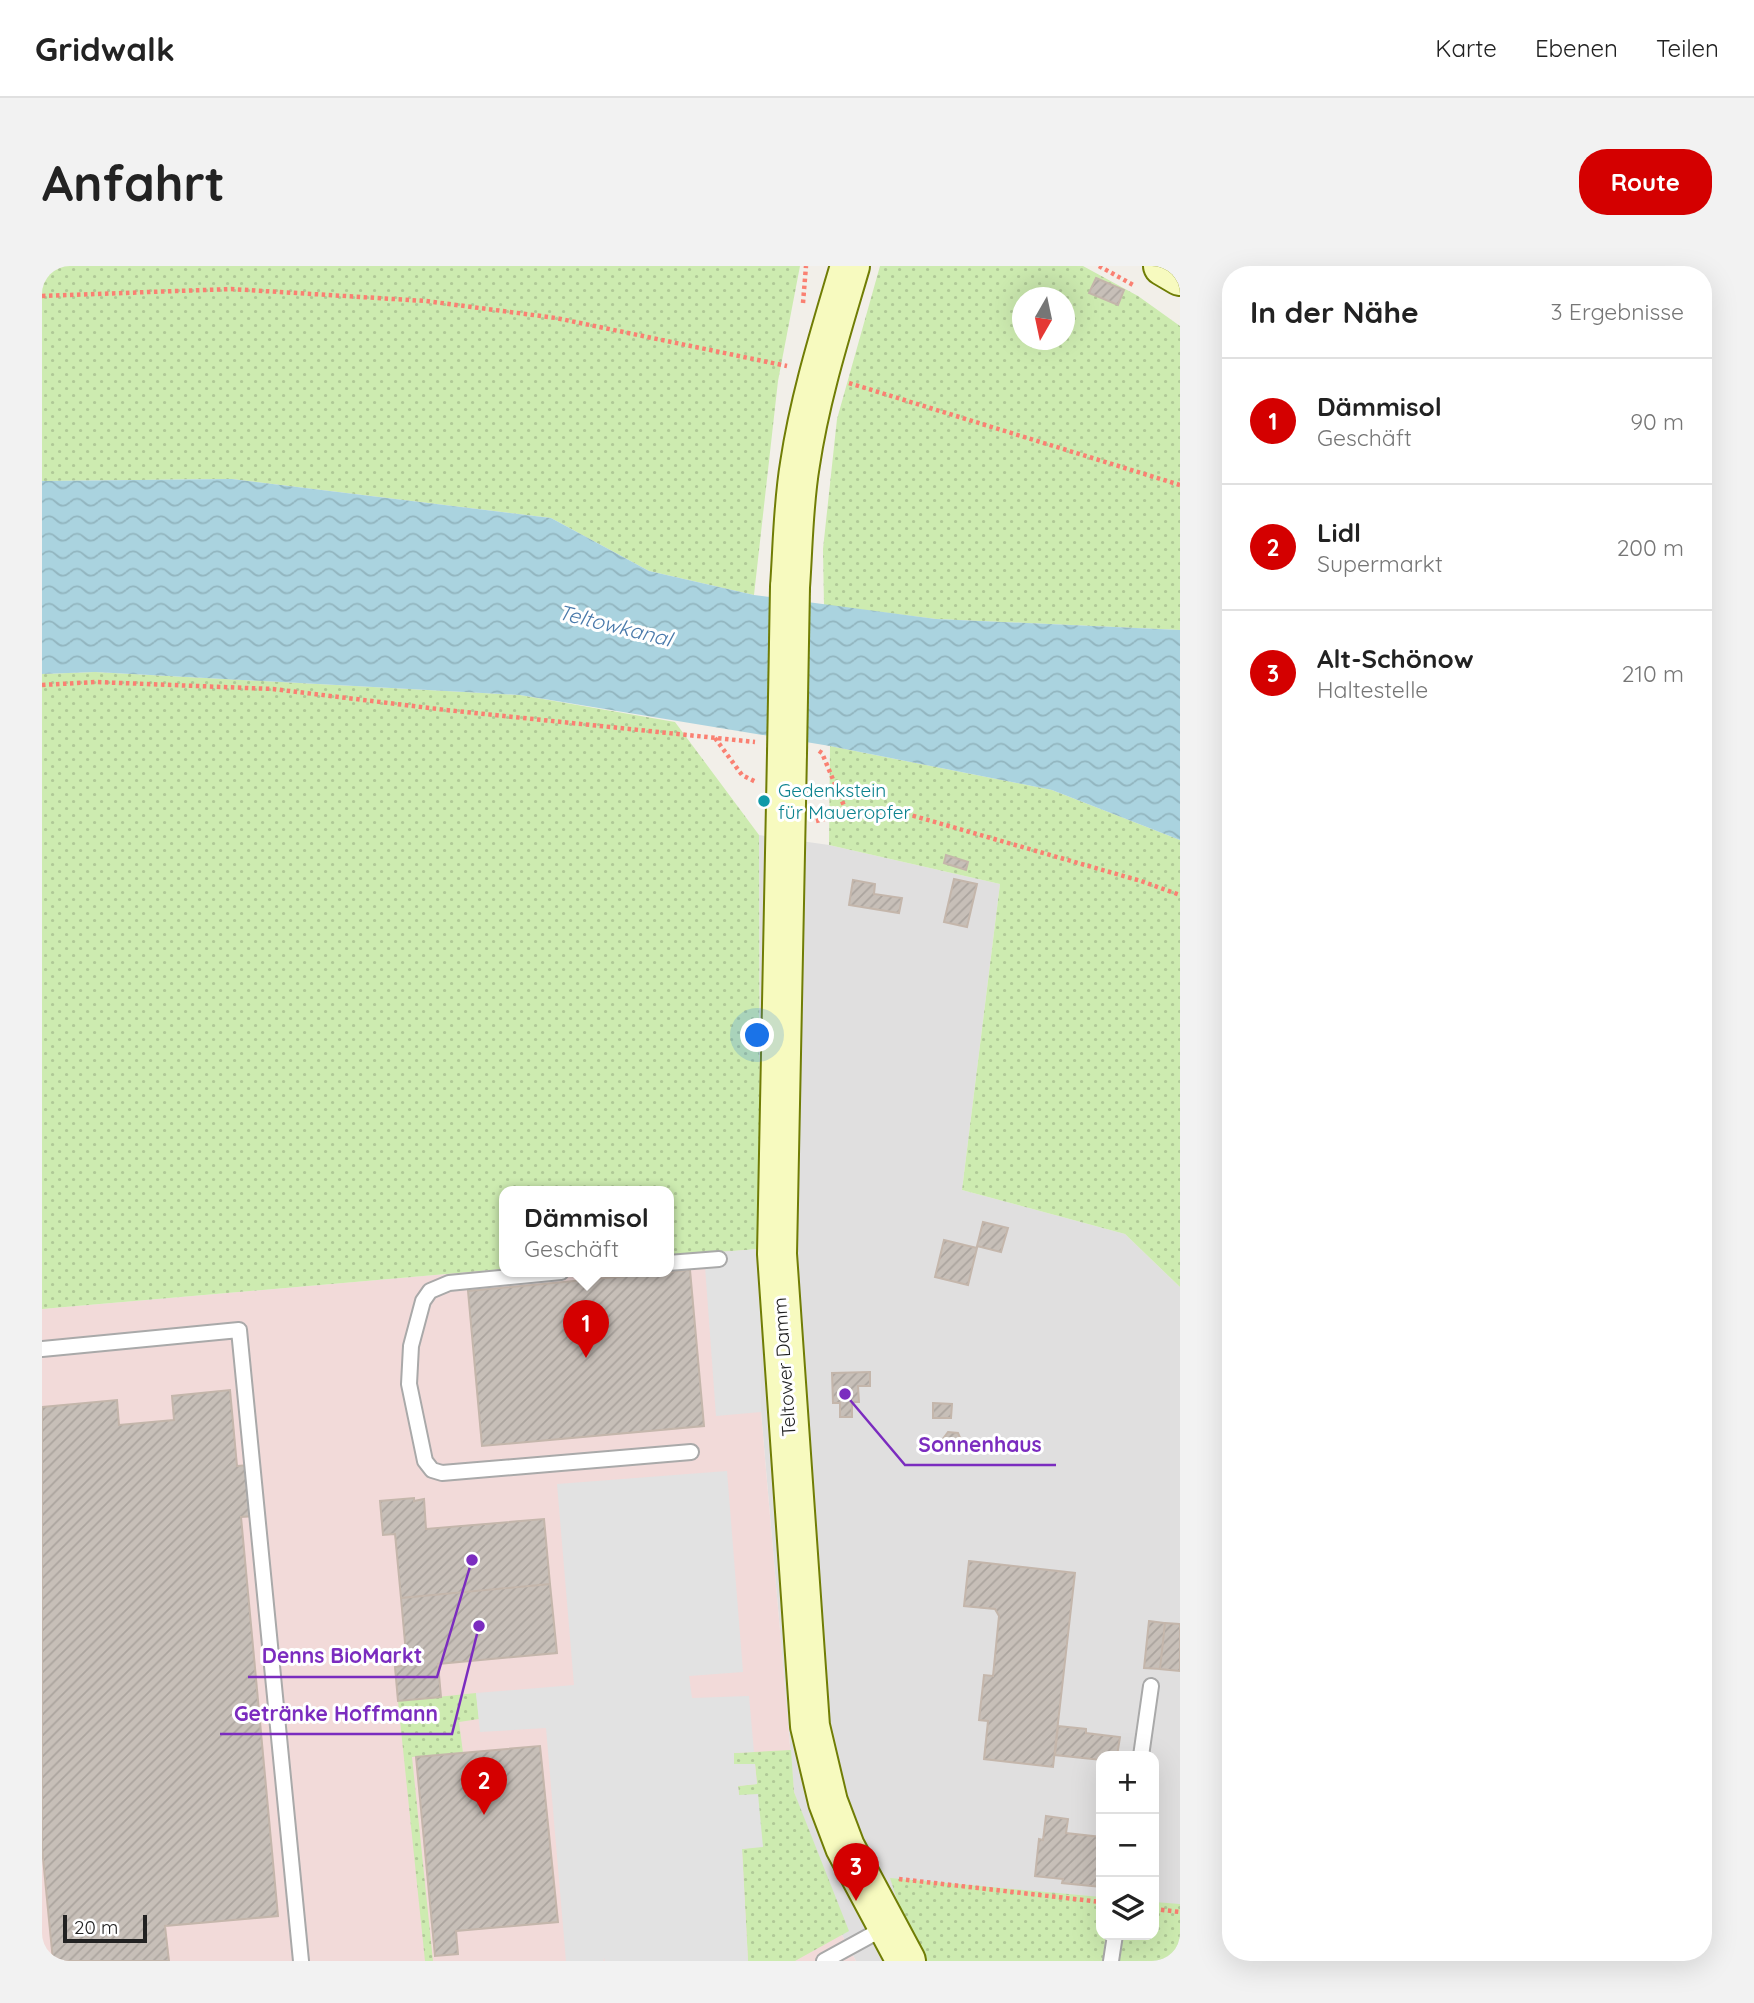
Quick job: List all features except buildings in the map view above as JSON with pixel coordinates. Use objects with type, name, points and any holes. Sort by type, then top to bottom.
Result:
[{"type":"main road","points":[[806,370],[830,266]]},
{"type":"main road","points":[[806,370],[849,266]]},
{"type":"main road","points":[[1163,266],[1180,276]]},
{"type":"main road","name":"Teltower Damm","points":[[806,370],[790,587],[804,753],[777,1254],[782,1344],[810,1726],[828,1802],[845,1847],[906,1961]]},
{"type":"lane","points":[[674,1263],[719,1259]]},
{"type":"lane","points":[[510,1277],[449,1283],[430,1291],[423,1300],[411,1346],[409,1384],[425,1461],[432,1470],[442,1473],[691,1452]]},
{"type":"lane","points":[[42,1349],[239,1329],[301,1961]]},
{"type":"lane","points":[[1142,1751],[1151,1686]]},
{"type":"lane","points":[[824,1961],[887,1927]]},
{"type":"lane","points":[[1111,1961],[1114,1940]]},
{"type":"path","points":[[42,296],[231,289],[426,301],[556,318],[806,370],[1180,485]]},
{"type":"path","points":[[42,685],[96,682],[273,690],[714,737],[742,775],[766,785]]},
{"type":"path","points":[[804,753],[847,813]]},
{"type":"path","points":[[814,822],[847,813],[907,814],[1141,881],[1180,895]]},
{"type":"path","points":[[860,1874],[1096,1901]]},
{"type":"path","points":[[1159,1910],[1180,1912]]},
{"type":"shaded area","points":[[759,835],[829,845],[1000,884],[962,1190],[1125,1234],[1180,1287],[1180,1961],[856,1961],[842,1935],[794,1792],[761,1412]]},
{"type":"shaded area","points":[[760,1249],[761,1412],[794,1792],[842,1935],[856,1961],[42,1961],[42,1309],[499,1269],[499,1277],[674,1277],[674,1256]]},
{"type":"shaded area","points":[[760,1249],[761,1412],[716,1416],[704,1253]]},
{"type":"shaded area","points":[[727,1471],[743,1672],[689,1676],[692,1698],[749,1696],[754,1752],[734,1753],[734,1764],[755,1764],[757,1784],[738,1786],[739,1795],[758,1794],[763,1847],[742,1849],[748,1961],[605,1961],[604,1958],[603,1961],[566,1961],[546,1728],[480,1732],[476,1693],[574,1685],[557,1484]]},
{"type":"green space","points":[[42,266],[800,266],[778,381],[754,595],[649,571],[551,518],[232,479],[42,481]]},
{"type":"green space","points":[[880,266],[1083,266],[1138,296],[1180,326],[1180,630],[936,619],[824,605],[823,549],[837,419]]},
{"type":"green space","points":[[95,672],[520,695],[675,722],[759,835],[760,1249],[674,1256],[674,1186],[499,1186],[499,1269],[42,1309],[42,674]]},
{"type":"green space","points":[[830,746],[1052,790],[1180,840],[1180,1287],[1125,1234],[962,1190],[1000,884],[829,845]]},
{"type":"green space","points":[[476,1693],[479,1719],[459,1722],[463,1753],[412,1757],[433,1961],[425,1961],[398,1701]]},
{"type":"green space","points":[[791,1750],[794,1792],[849,1931],[795,1961],[748,1961],[742,1849],[763,1846],[739,1795],[738,1786],[757,1784],[755,1764],[734,1765],[734,1753]]},
{"type":"green space","points":[[890,1878],[1096,1897],[1096,1940],[1159,1940],[1159,1902],[1180,1904],[1180,1961],[917,1961]]},
{"type":"water","name":"Teltowkanal","points":[[232,479],[551,518],[649,571],[754,595],[936,619],[1180,630],[1180,840],[1052,790],[830,746],[520,695],[95,672],[42,674],[42,481]]},
{"type":"place","name":"Gedenkstein für Maueropfer","points":[[764,801]]},
{"type":"place","name":"Dämmisol","points":[[586,1358]]},
{"type":"place","name":"Sonnenhaus","points":[[845,1394]]},
{"type":"place","name":"Denns BioMarkt","points":[[472,1560]]},
{"type":"place","name":"Getränke Hoffmann","points":[[479,1626]]},
{"type":"place","name":"Lidl","points":[[484,1815]]},
{"type":"place","name":"Alt-Schönow","points":[[856,1901]]}]
